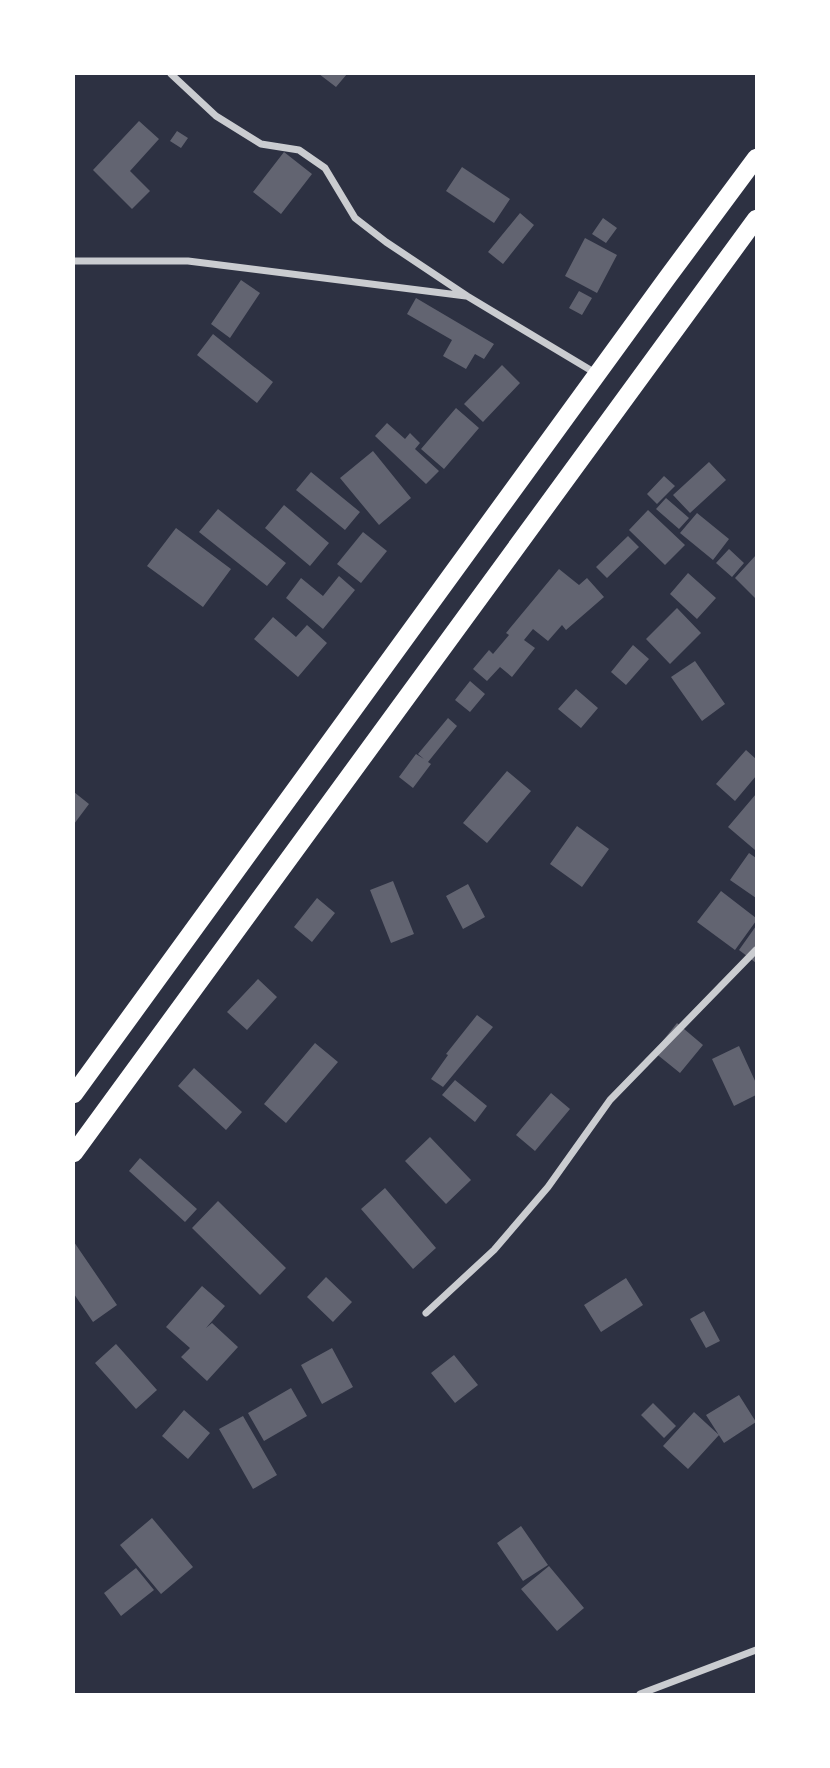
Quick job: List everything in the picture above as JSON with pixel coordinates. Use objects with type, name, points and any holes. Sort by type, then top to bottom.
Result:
[{"type":"main road","points":[[74,1094],[757,158]]},
{"type":"main road","points":[[74,1153],[757,219]]},
{"type":"street","points":[[171,74],[216,116],[261,144],[299,150],[325,168],[355,218],[386,242],[467,296],[597,374]]},
{"type":"street","points":[[74,261],[188,261],[467,296]]},
{"type":"street","points":[[426,1313],[494,1250],[548,1187],[610,1100],[757,950]]},
{"type":"street","points":[[640,1695],[757,1650]]},
{"type":"building","points":[[319,74],[347,74],[336,87]]},
{"type":"building","points":[[139,121],[159,139],[130,171],[150,191],[132,209],[93,170]]},
{"type":"building","points":[[177,131],[188,138],[181,148],[170,141]]},
{"type":"building","points":[[284,152],[312,174],[281,214],[253,192]]},
{"type":"building","points":[[462,167],[510,199],[494,223],[446,191]]},
{"type":"building","points":[[520,213],[534,225],[503,264],[488,252]]},
{"type":"building","points":[[603,218],[617,228],[606,243],[592,234]]},
{"type":"building","points":[[585,238],[617,255],[597,293],[565,276]]},
{"type":"building","points":[[241,280],[260,293],[230,338],[211,324]]},
{"type":"building","points":[[579,291],[592,298],[582,315],[569,308]]},
{"type":"building","points":[[416,298],[494,344],[484,359],[475,354],[466,369],[443,356],[452,340],[407,314]]},
{"type":"building","points":[[213,334],[273,382],[257,403],[197,355]]},
{"type":"building","points":[[502,365],[520,383],[483,422],[464,404]]},
{"type":"building","points":[[456,408],[479,428],[444,469],[421,449]]},
{"type":"building","points":[[387,423],[405,439],[410,433],[420,443],[415,449],[439,471],[426,484],[375,436]]},
{"type":"building","points":[[373,451],[411,498],[379,525],[340,478]]},
{"type":"building","points":[[709,462],[726,480],[690,513],[673,495]]},
{"type":"building","points":[[311,472],[360,512],[345,530],[296,490]]},
{"type":"building","points":[[664,476],[675,486],[657,504],[647,494]]},
{"type":"building","points":[[666,498],[689,518],[679,529],[656,509]]},
{"type":"building","points":[[284,505],[329,543],[310,566],[265,528]]},
{"type":"building","points":[[218,509],[286,563],[267,586],[199,532]]},
{"type":"building","points":[[648,510],[685,545],[665,565],[629,530]]},
{"type":"building","points":[[697,513],[729,539],[713,560],[680,533]]},
{"type":"building","points":[[176,528],[231,569],[203,607],[147,566]]},
{"type":"building","points":[[363,532],[387,551],[361,583],[337,564]]},
{"type":"building","points":[[628,536],[639,547],[607,578],[596,567]]},
{"type":"building","points":[[729,549],[744,563],[732,577],[716,563]]},
{"type":"building","points":[[756,555],[756,599],[735,578]]},
{"type":"building","points":[[559,569],[579,585],[587,578],[604,597],[566,630],[562,625],[548,641],[533,629],[524,640],[535,648],[512,677],[500,667],[487,681],[473,669],[489,650],[493,654],[509,635],[506,633]]},
{"type":"building","points":[[688,573],[716,598],[697,619],[670,594]]},
{"type":"building","points":[[339,576],[355,590],[323,629],[286,598],[301,578],[323,596]]},
{"type":"building","points":[[677,608],[701,633],[670,664],[646,639]]},
{"type":"building","points":[[273,617],[296,637],[307,625],[327,643],[298,677],[254,639]]},
{"type":"building","points":[[633,645],[649,659],[626,685],[611,672]]},
{"type":"building","points":[[695,661],[725,704],[702,721],[671,677]]},
{"type":"building","points":[[470,681],[485,694],[470,712],[455,700]]},
{"type":"building","points":[[576,689],[598,708],[581,728],[558,709]]},
{"type":"building","points":[[448,718],[457,726],[428,762],[431,764],[413,788],[399,777],[416,754],[424,759],[418,754]]},
{"type":"building","points":[[746,750],[756,759],[756,776],[735,801],[716,784]]},
{"type":"building","points":[[507,771],[531,791],[487,843],[463,823]]},
{"type":"building","points":[[74,792],[89,804],[74,824]]},
{"type":"building","points":[[756,794],[756,848],[755,850],[728,827]]},
{"type":"building","points":[[577,826],[609,849],[582,887],[550,864]]},
{"type":"building","points":[[749,853],[756,858],[756,898],[730,880]]},
{"type":"building","points":[[393,881],[414,934],[391,943],[370,890]]},
{"type":"building","points":[[468,884],[485,917],[463,929],[446,896]]},
{"type":"building","points":[[721,891],[756,918],[735,950],[697,922]]},
{"type":"building","points":[[317,898],[335,913],[312,942],[294,927]]},
{"type":"building","points":[[756,926],[756,963],[739,950]]},
{"type":"building","points":[[258,979],[277,997],[247,1030],[227,1012]]},
{"type":"building","points":[[477,1015],[493,1027],[443,1087],[431,1079],[448,1055],[446,1054]]},
{"type":"building","points":[[677,1023],[703,1045],[680,1073],[654,1052]]},
{"type":"building","points":[[315,1043],[338,1062],[286,1123],[264,1104]]},
{"type":"building","points":[[739,1046],[756,1083],[756,1095],[734,1106],[712,1059]]},
{"type":"building","points":[[194,1068],[242,1112],[226,1130],[178,1086]]},
{"type":"building","points":[[455,1080],[487,1106],[475,1122],[442,1095]]},
{"type":"building","points":[[551,1093],[570,1109],[535,1151],[516,1135]]},
{"type":"building","points":[[430,1137],[471,1180],[446,1204],[405,1161]]},
{"type":"building","points":[[140,1158],[197,1209],[185,1222],[129,1171]]},
{"type":"building","points":[[385,1188],[436,1248],[413,1269],[361,1209]]},
{"type":"building","points":[[218,1201],[286,1268],[260,1295],[192,1228]]},
{"type":"building","points":[[74,1242],[117,1305],[93,1322],[74,1294]]},
{"type":"building","points":[[326,1277],[352,1302],[333,1322],[307,1297]]},
{"type":"building","points":[[626,1278],[643,1305],[601,1332],[584,1305]]},
{"type":"building","points":[[202,1286],[225,1306],[206,1328],[212,1323],[238,1347],[207,1381],[181,1357],[190,1348],[166,1327]]},
{"type":"building","points":[[704,1311],[720,1341],[706,1348],[690,1319]]},
{"type":"building","points":[[116,1344],[157,1390],[136,1409],[95,1363]]},
{"type":"building","points":[[332,1348],[353,1387],[322,1404],[301,1365]]},
{"type":"building","points":[[454,1355],[478,1385],[455,1403],[431,1373]]},
{"type":"building","points":[[291,1388],[307,1416],[264,1441],[248,1413]]},
{"type":"building","points":[[739,1395],[756,1422],[724,1443],[706,1415]]},
{"type":"building","points":[[653,1403],[676,1426],[664,1438],[641,1415]]},
{"type":"building","points":[[184,1410],[210,1433],[188,1459],[162,1436]]},
{"type":"building","points":[[694,1412],[719,1435],[688,1469],[663,1446]]},
{"type":"building","points":[[243,1416],[277,1475],[253,1489],[219,1429]]},
{"type":"building","points":[[152,1518],[193,1567],[161,1594],[120,1545]]},
{"type":"building","points":[[521,1526],[548,1565],[523,1581],[497,1543]]},
{"type":"building","points":[[549,1566],[584,1608],[557,1631],[521,1589]]},
{"type":"building","points":[[136,1568],[154,1590],[121,1616],[104,1593]]}]
